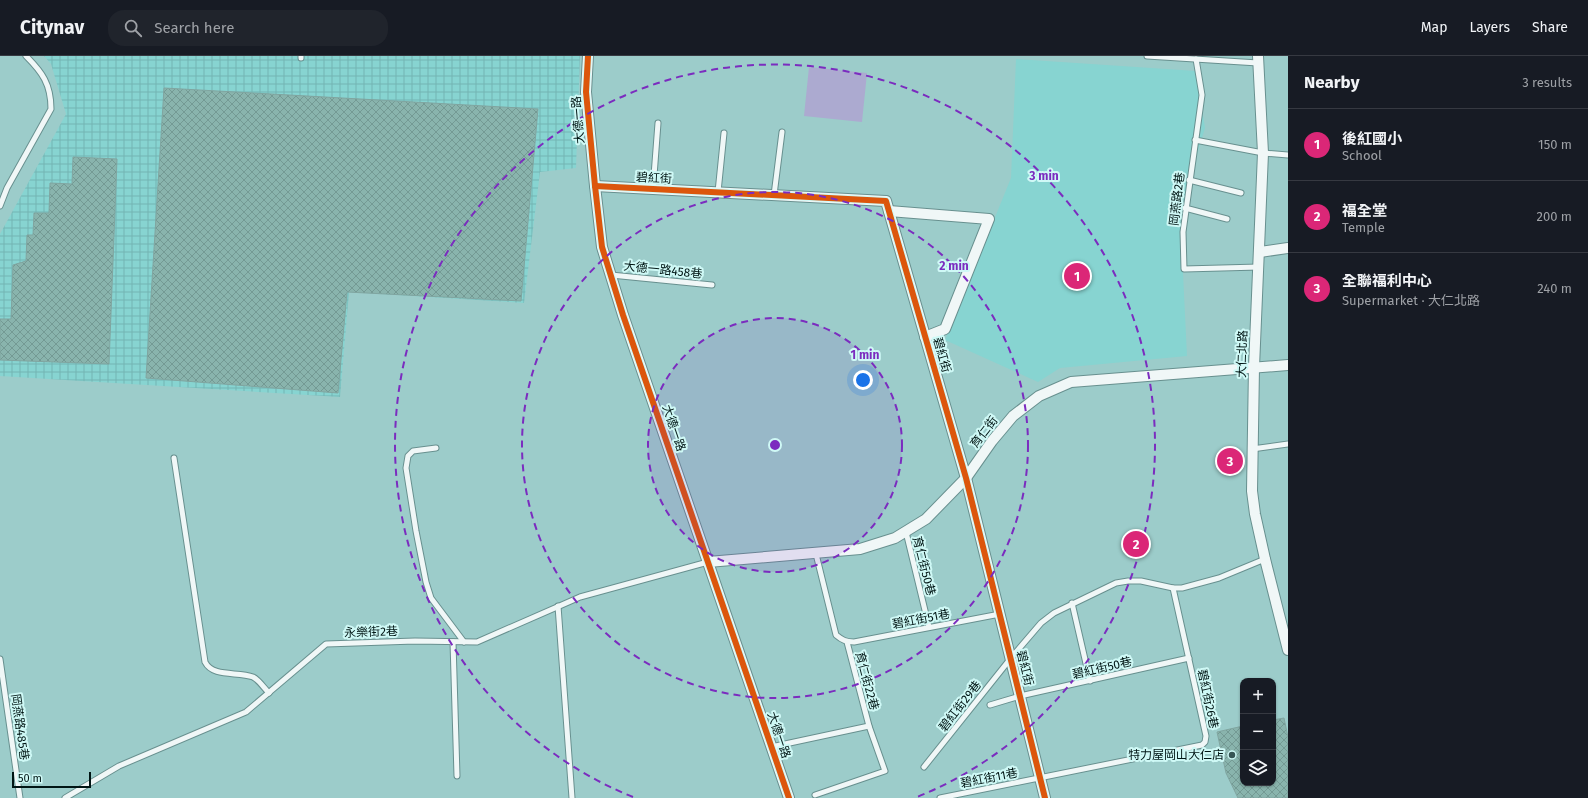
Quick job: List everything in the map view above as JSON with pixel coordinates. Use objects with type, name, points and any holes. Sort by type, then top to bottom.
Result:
[{"type":"street","name":"大德一路","points":[[588,56],[586,92],[594,186],[602,247],[789,798]]},
{"type":"street","name":"大仁北路","points":[[1258,59],[1263,153],[1254,367],[1252,491],[1255,514],[1265,559],[1284,617],[1288,650]]},
{"type":"street","name":"碧紅街","points":[[594,186],[886,201],[966,478],[1045,798]]},
{"type":"street","points":[[889,211],[989,219],[945,329],[925,337]]},
{"type":"street","points":[[1260,252],[1288,248]]},
{"type":"street","name":"育仁街","points":[[708,562],[860,550],[896,538],[926,519],[966,478],[992,441],[1013,416],[1039,396],[1071,382],[1288,365]]},
{"type":"lane","points":[[0,206],[7,188],[51,109],[51,97],[40,70],[26,56]]},
{"type":"lane","points":[[1147,56],[1196,59],[1258,59]]},
{"type":"lane","name":"岡燕路2巷","points":[[1196,59],[1202,95],[1189,180],[1183,232],[1184,269],[1259,267]]},
{"type":"lane","points":[[653,189],[658,123]]},
{"type":"lane","points":[[774,195],[782,132]]},
{"type":"lane","points":[[718,192],[724,133]]},
{"type":"lane","points":[[1195,140],[1263,153],[1288,155]]},
{"type":"lane","points":[[1189,180],[1241,192]]},
{"type":"lane","points":[[1186,208],[1227,218]]},
{"type":"lane","name":"大德一路458巷","points":[[611,275],[712,285]]},
{"type":"lane","points":[[1252,449],[1288,444]]},
{"type":"lane","points":[[436,448],[413,451],[408,456],[406,468],[407,476],[426,582],[431,598],[464,642]]},
{"type":"lane","points":[[174,458],[205,662],[208,668],[215,671],[254,678],[268,693]]},
{"type":"lane","name":"育仁街50巷","points":[[906,532],[929,627]]},
{"type":"lane","name":"育仁街22巷","points":[[815,795],[885,772],[868,726],[847,642],[841,640],[836,635],[816,554]]},
{"type":"lane","points":[[1173,588],[1182,588],[1205,582],[1265,559]]},
{"type":"lane","name":"永樂街2巷","points":[[65,798],[119,766],[246,712],[326,644],[415,641],[477,642],[580,597],[708,562]]},
{"type":"lane","name":"碧紅街29巷","points":[[924,767],[1011,658],[1041,623],[1054,613],[1116,583],[1141,581],[1173,588]]},
{"type":"lane","name":"碧紅街26巷","points":[[1041,778],[1202,745],[1205,742],[1206,736],[1173,588]]},
{"type":"lane","points":[[1072,603],[1090,681]]},
{"type":"lane","points":[[558,606],[572,798]]},
{"type":"lane","name":"碧紅街51巷","points":[[847,642],[854,642],[1000,614]]},
{"type":"lane","points":[[453,642],[457,776]]},
{"type":"lane","name":"碧紅街50巷","points":[[990,705],[1020,696],[1189,658]]},
{"type":"lane","name":"岡燕路485巷","points":[[0,659],[20,798]]},
{"type":"lane","points":[[771,747],[868,726]]},
{"type":"lane","name":"碧紅街11巷","points":[[940,798],[1041,778]]},
{"type":"shaded area","points":[[44,56],[580,56],[576,168],[540,172],[524,303],[349,292],[340,397],[0,376],[0,234],[66,114],[51,64]]},
{"type":"shaded area","points":[[1016,59],[1196,71],[1205,128],[1180,211],[1187,356],[1060,368],[1038,382],[945,340],[1011,178]]},
{"type":"shaded area","points":[[809,67],[867,73],[862,122],[804,116]]},
{"type":"building","points":[[164,88],[538,109],[521,301],[347,292],[338,393],[146,378]]},
{"type":"building","points":[[73,157],[117,159],[109,364],[0,360],[0,319],[11,319],[13,265],[26,261],[27,235],[33,235],[34,213],[49,213],[50,183],[72,184]]},
{"type":"building","name":"特力屋岡山大仁店","points":[[1284,718],[1288,737],[1288,798],[1238,798],[1226,773],[1217,732],[1240,727],[1240,786],[1276,786],[1276,719]]},
{"type":"cycle path","points":[[588,56],[586,92],[602,247],[623,315],[789,798]]},
{"type":"cycle path","points":[[595,186],[886,201],[966,478],[1045,798]]},
{"type":"place","name":"後紅國小","points":[[1077,276]]},
{"type":"place","name":"全聯福利中心","points":[[1230,461]]},
{"type":"place","name":"福全堂","points":[[1136,544]]},
{"type":"place","name":"特力屋岡山大仁店","points":[[1232,755]]}]
